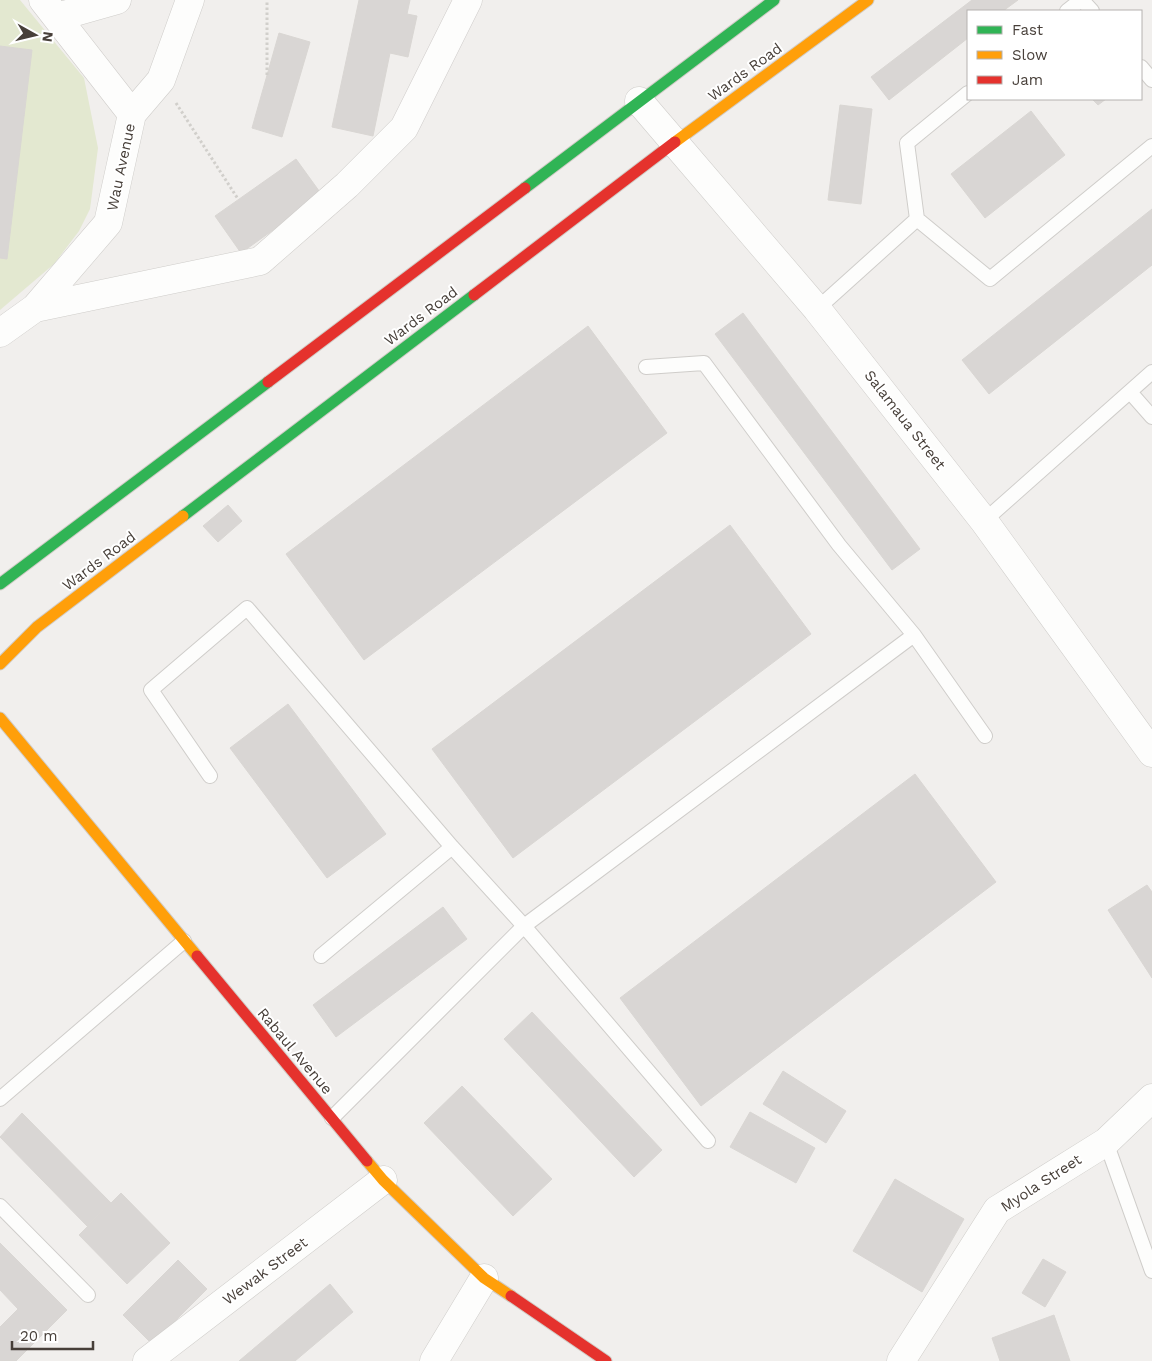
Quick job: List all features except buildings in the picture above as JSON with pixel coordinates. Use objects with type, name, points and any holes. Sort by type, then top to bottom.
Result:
[{"type":"main road","points":[[0,584],[774,0]]},
{"type":"main road","name":"Wards Road","points":[[0,664],[37,626],[674,143],[868,0]]},
{"type":"main road","name":"Rabaul Avenue","points":[[0,718],[383,1180],[484,1278],[606,1361]]},
{"type":"street","points":[[50,9],[117,0]]},
{"type":"street","name":"Wau Avenue","points":[[0,333],[35,308],[108,223],[132,114],[161,80],[190,0]]},
{"type":"street","points":[[35,308],[260,261],[347,185],[404,128],[468,0]]},
{"type":"street","points":[[50,9],[132,114]]},
{"type":"street","name":"Salamaua Street","points":[[640,101],[817,309],[984,521],[1152,753]]},
{"type":"street","name":"Myola Street","points":[[901,1361],[998,1210],[1106,1142],[1152,1098]]},
{"type":"street","name":"Wewak Street","points":[[147,1361],[383,1180]]},
{"type":"street","points":[[434,1361],[484,1278]]},
{"type":"lane","points":[[1068,10],[1082,0],[1091,10]]},
{"type":"lane","points":[[1142,68],[1152,80]]},
{"type":"lane","points":[[967,94],[907,144],[917,219],[990,278],[1152,146]]},
{"type":"lane","points":[[817,309],[917,219]]},
{"type":"lane","points":[[646,368],[704,363],[839,545],[914,635],[985,736]]},
{"type":"lane","points":[[984,521],[1152,372]]},
{"type":"lane","points":[[1130,392],[1152,417]]},
{"type":"lane","points":[[210,776],[151,690],[248,608],[452,847],[524,926],[708,1141]]},
{"type":"lane","points":[[332,1118],[524,926],[914,635]]},
{"type":"lane","points":[[320,956],[452,847]]},
{"type":"lane","points":[[0,1099],[184,941]]},
{"type":"lane","points":[[1106,1142],[1152,1270]]},
{"type":"lane","points":[[0,1206],[88,1294]]},
{"type":"path","points":[[267,0],[267,75]]},
{"type":"path","points":[[161,80],[238,199]]},
{"type":"green space","points":[[0,0],[20,0],[84,78],[98,148],[90,209],[79,231],[54,264],[0,310]]},
{"type":"traffic: fast","points":[[525,188],[774,0]]},
{"type":"traffic: fast","points":[[183,516],[474,295]]},
{"type":"traffic: fast","points":[[0,584],[268,382]]},
{"type":"traffic: slow","points":[[675,142],[868,0]]},
{"type":"traffic: slow","points":[[0,664],[37,627],[183,516]]},
{"type":"traffic: slow","points":[[0,718],[197,956]]},
{"type":"traffic: slow","points":[[367,1161],[383,1180],[484,1278],[511,1296]]},
{"type":"traffic: jam","points":[[474,295],[675,142]]},
{"type":"traffic: jam","points":[[268,382],[525,188]]},
{"type":"traffic: jam","points":[[197,956],[367,1161]]},
{"type":"traffic: jam","points":[[511,1296],[606,1361]]}]
